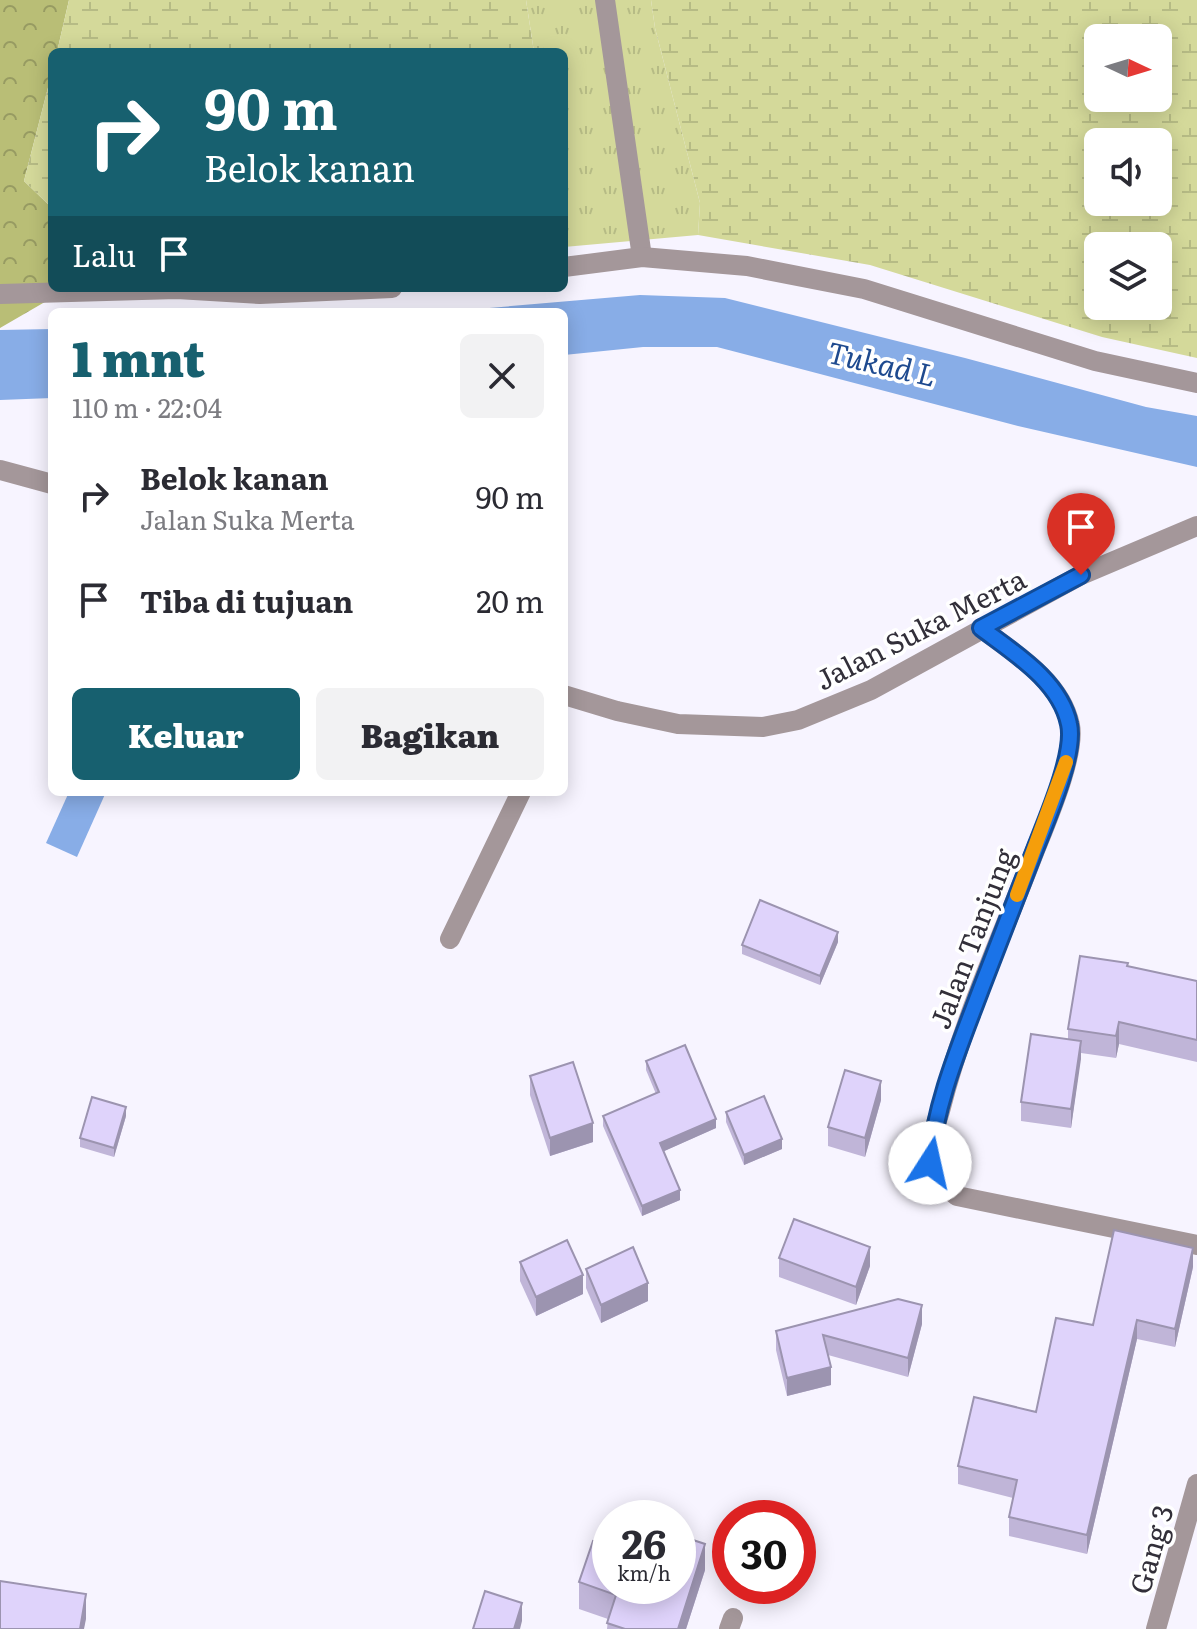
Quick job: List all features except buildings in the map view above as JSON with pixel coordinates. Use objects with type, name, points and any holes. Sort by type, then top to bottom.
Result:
[{"type":"street","points":[[605,0],[642,257]]},
{"type":"street","points":[[568,266],[642,257],[747,266],[864,289],[1095,361],[1197,383]]},
{"type":"street","points":[[0,294],[48,292]]},
{"type":"street","points":[[227,292],[304,292]]},
{"type":"street","points":[[0,470],[48,483]]},
{"type":"street","name":"Jalan Suka Merta","points":[[568,699],[678,724],[763,727],[798,720],[871,690],[1081,575],[1197,526]]},
{"type":"street","name":"Jalan Tanjung","points":[[981,628],[1028,664],[1061,700],[1070,727],[1069,752],[960,1043],[932,1143],[930,1163],[942,1184],[957,1196],[1197,1245]]},
{"type":"street","points":[[450,939],[519,796]]},
{"type":"street","name":"Gang 3","points":[[1156,1629],[1197,1484]]},
{"type":"green space","points":[[0,0],[69,0],[58,48],[48,48],[48,88],[24,181],[48,204],[48,292],[62,292],[0,328]]},
{"type":"green space","points":[[69,0],[526,0],[533,48],[58,48]]},
{"type":"green space","points":[[526,0],[651,0],[655,28],[700,203],[698,235],[568,247],[568,48],[533,48]]},
{"type":"green space","points":[[651,0],[1197,0],[1197,358],[1102,337],[870,265],[698,235],[700,203],[655,28]]},
{"type":"green space","points":[[48,88],[48,204],[24,181]]},
{"type":"water","name":"Tukad L","points":[[640,295],[725,298],[1146,407],[1197,416],[1197,467],[1018,426],[717,347],[643,347],[568,355],[568,308],[489,308]]},
{"type":"water","points":[[48,329],[48,398],[0,400],[0,330]]},
{"type":"water","points":[[67,796],[104,796],[77,857],[46,843]]},
{"type":"slow traffic","points":[[1017,895],[1066,762]]},
{"type":"route","points":[[930,1163],[942,1101],[960,1043],[1069,752],[1070,727],[1061,700],[1028,664],[981,628],[1081,575]]}]
